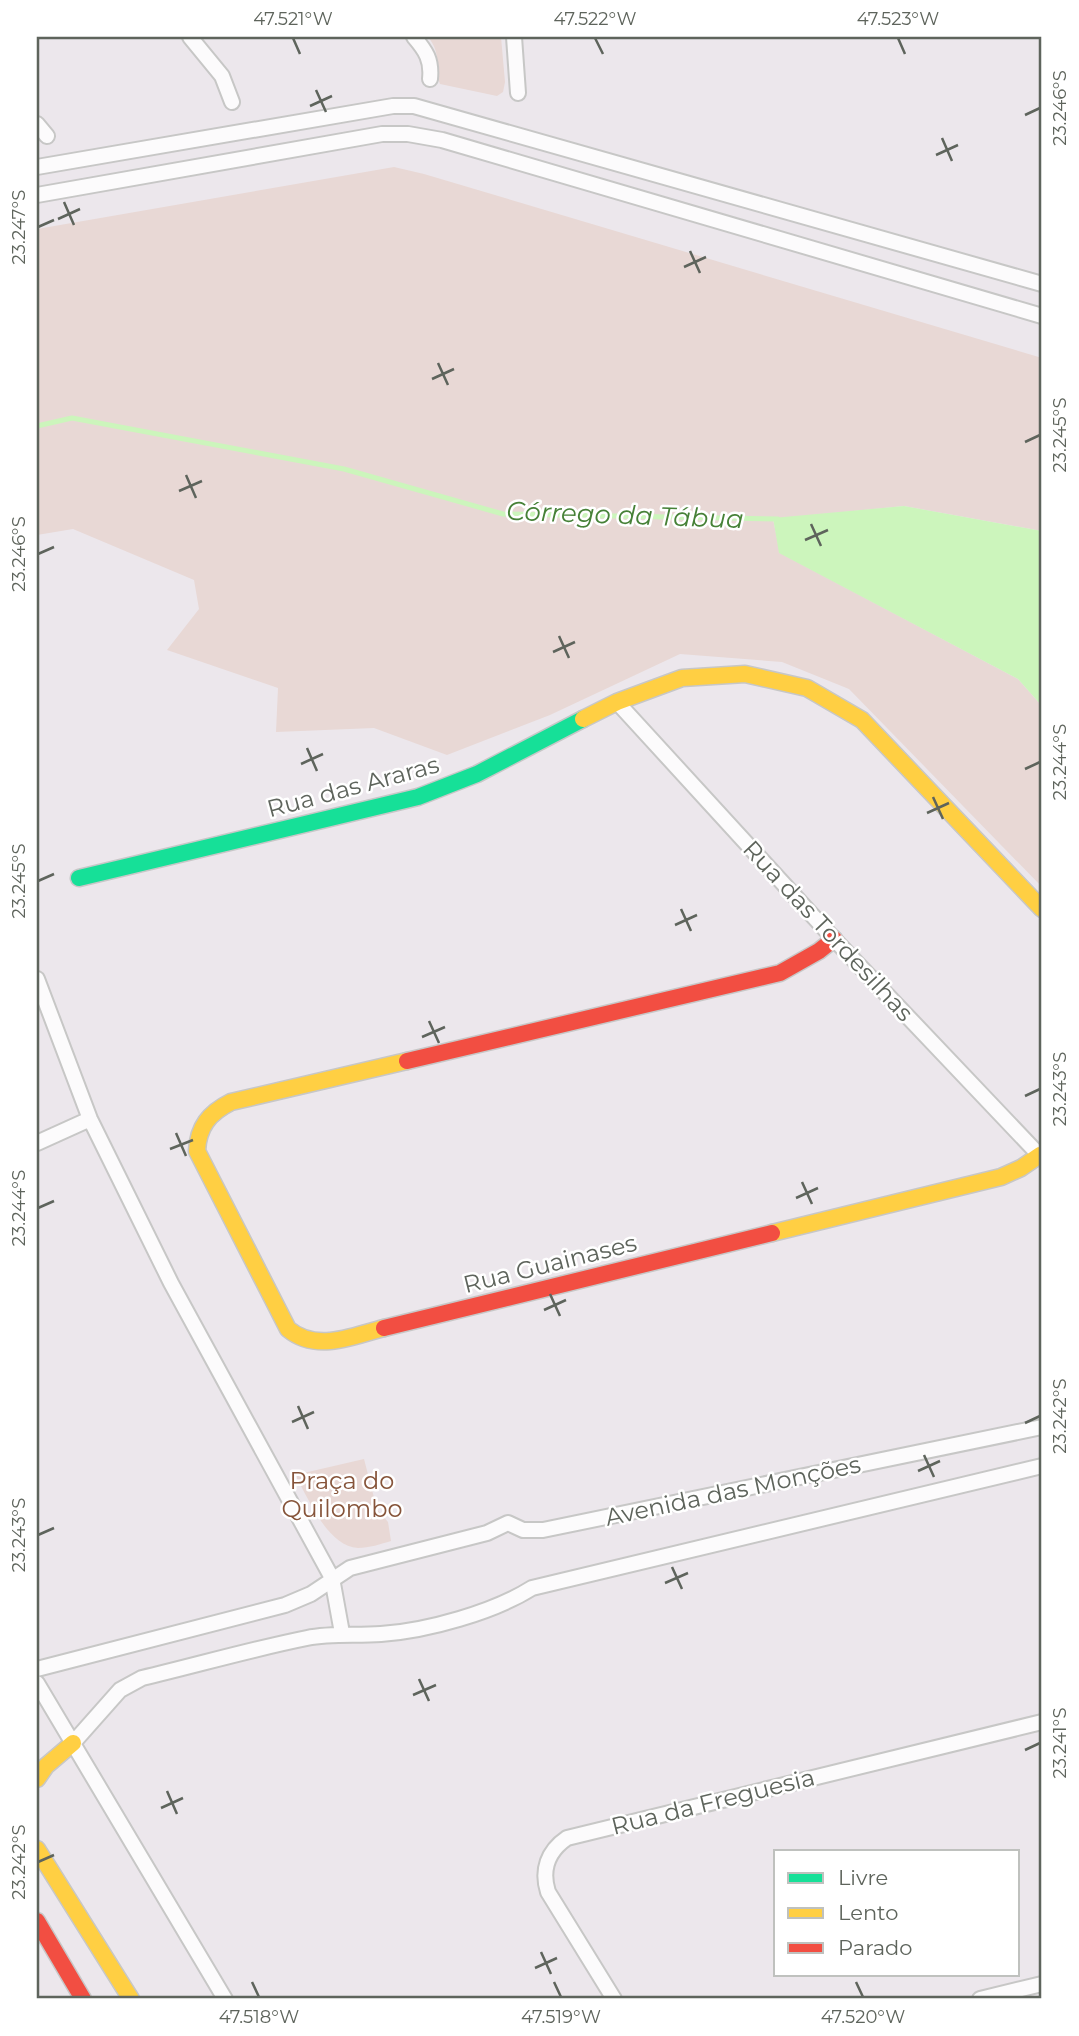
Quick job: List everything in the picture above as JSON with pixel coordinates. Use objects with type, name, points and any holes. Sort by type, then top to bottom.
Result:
[{"type":"street","points":[[190,37],[222,76],[233,102]]},
{"type":"street","points":[[414,37],[426,51],[432,65],[430,79]]},
{"type":"street","points":[[514,37],[518,93]]},
{"type":"street","points":[[37,167],[393,106],[414,106],[1042,284]]},
{"type":"street","points":[[37,124],[47,136]]},
{"type":"street","points":[[246,133],[249,159]]},
{"type":"street","points":[[37,195],[382,134],[408,134],[442,140],[1042,316]]},
{"type":"street","name":"Rua das Araras","points":[[79,878],[418,797],[478,774],[617,702],[682,678],[745,674],[807,688],[862,720],[1042,909]]},
{"type":"street","name":"Rua das Tordesilhas","points":[[617,702],[834,939],[1041,1157]]},
{"type":"street","name":"Rua Guainases","points":[[834,939],[819,951],[780,973],[231,1102],[208,1115],[197,1139],[197,1152],[288,1329],[309,1342],[322,1343],[1000,1177],[1041,1157]]},
{"type":"street","points":[[37,979],[90,1119],[171,1283],[332,1578],[342,1633]]},
{"type":"street","points":[[37,1143],[90,1119]]},
{"type":"street","name":"Avenida das Monções","points":[[37,1669],[285,1605],[311,1594],[350,1568],[487,1533],[508,1523],[523,1530],[543,1530],[1042,1427]]},
{"type":"street","name":"Avenida das Monções","points":[[73,1743],[120,1690],[142,1678],[308,1638],[342,1633],[384,1634],[452,1621],[502,1605],[533,1588],[1042,1466]]},
{"type":"street","points":[[37,1683],[225,1999]]},
{"type":"street","name":"Rua da Freguesia","points":[[614,1999],[548,1892],[544,1868],[556,1845],[567,1838],[1042,1722]]},
{"type":"street","points":[[37,1779],[46,1766],[73,1743]]},
{"type":"street","points":[[37,1849],[131,1999]]},
{"type":"street","points":[[37,1921],[83,1999]]},
{"type":"street","points":[[980,1999],[1042,1984]]},
{"type":"green space","points":[[428,37],[501,37],[505,82],[503,92],[497,96],[440,84],[437,55]]},
{"type":"green space","points":[[394,167],[1042,358],[1042,531],[904,506],[773,519],[780,553],[1018,679],[1042,706],[1042,887],[849,689],[782,662],[680,654],[550,715],[447,755],[374,728],[276,732],[278,688],[167,650],[199,609],[194,580],[73,529],[37,535],[37,229]]},
{"type":"green space","name":"Praça do Quilombo","points":[[364,1459],[377,1509],[388,1522],[391,1541],[358,1548],[337,1539],[328,1530],[295,1475]]},
{"type":"shaded area","points":[[904,506],[1042,531],[1042,706],[1018,679],[779,553],[773,518]]},
{"type":"waterway","name":"Córrego da Tábua","points":[[37,426],[72,418],[344,469],[503,514],[778,519]]},
{"type":"traffic: fast","points":[[79,878],[418,797],[477,774],[583,719]]},
{"type":"traffic: slow","points":[[583,719],[617,702],[682,678],[745,674],[807,688],[862,720],[1042,909]]},
{"type":"traffic: slow","points":[[384,1328],[323,1341],[299,1336],[288,1329],[197,1151],[206,1122],[231,1102],[407,1061]]},
{"type":"traffic: slow","points":[[772,1233],[1001,1177],[1040,1155]]},
{"type":"traffic: slow","points":[[37,1779],[46,1766],[73,1743]]},
{"type":"traffic: slow","points":[[37,1849],[131,1999]]},
{"type":"traffic: jam","points":[[407,1061],[780,973],[819,951],[834,939]]},
{"type":"traffic: jam","points":[[384,1328],[772,1233]]},
{"type":"traffic: jam","points":[[37,1921],[83,1999]]}]
